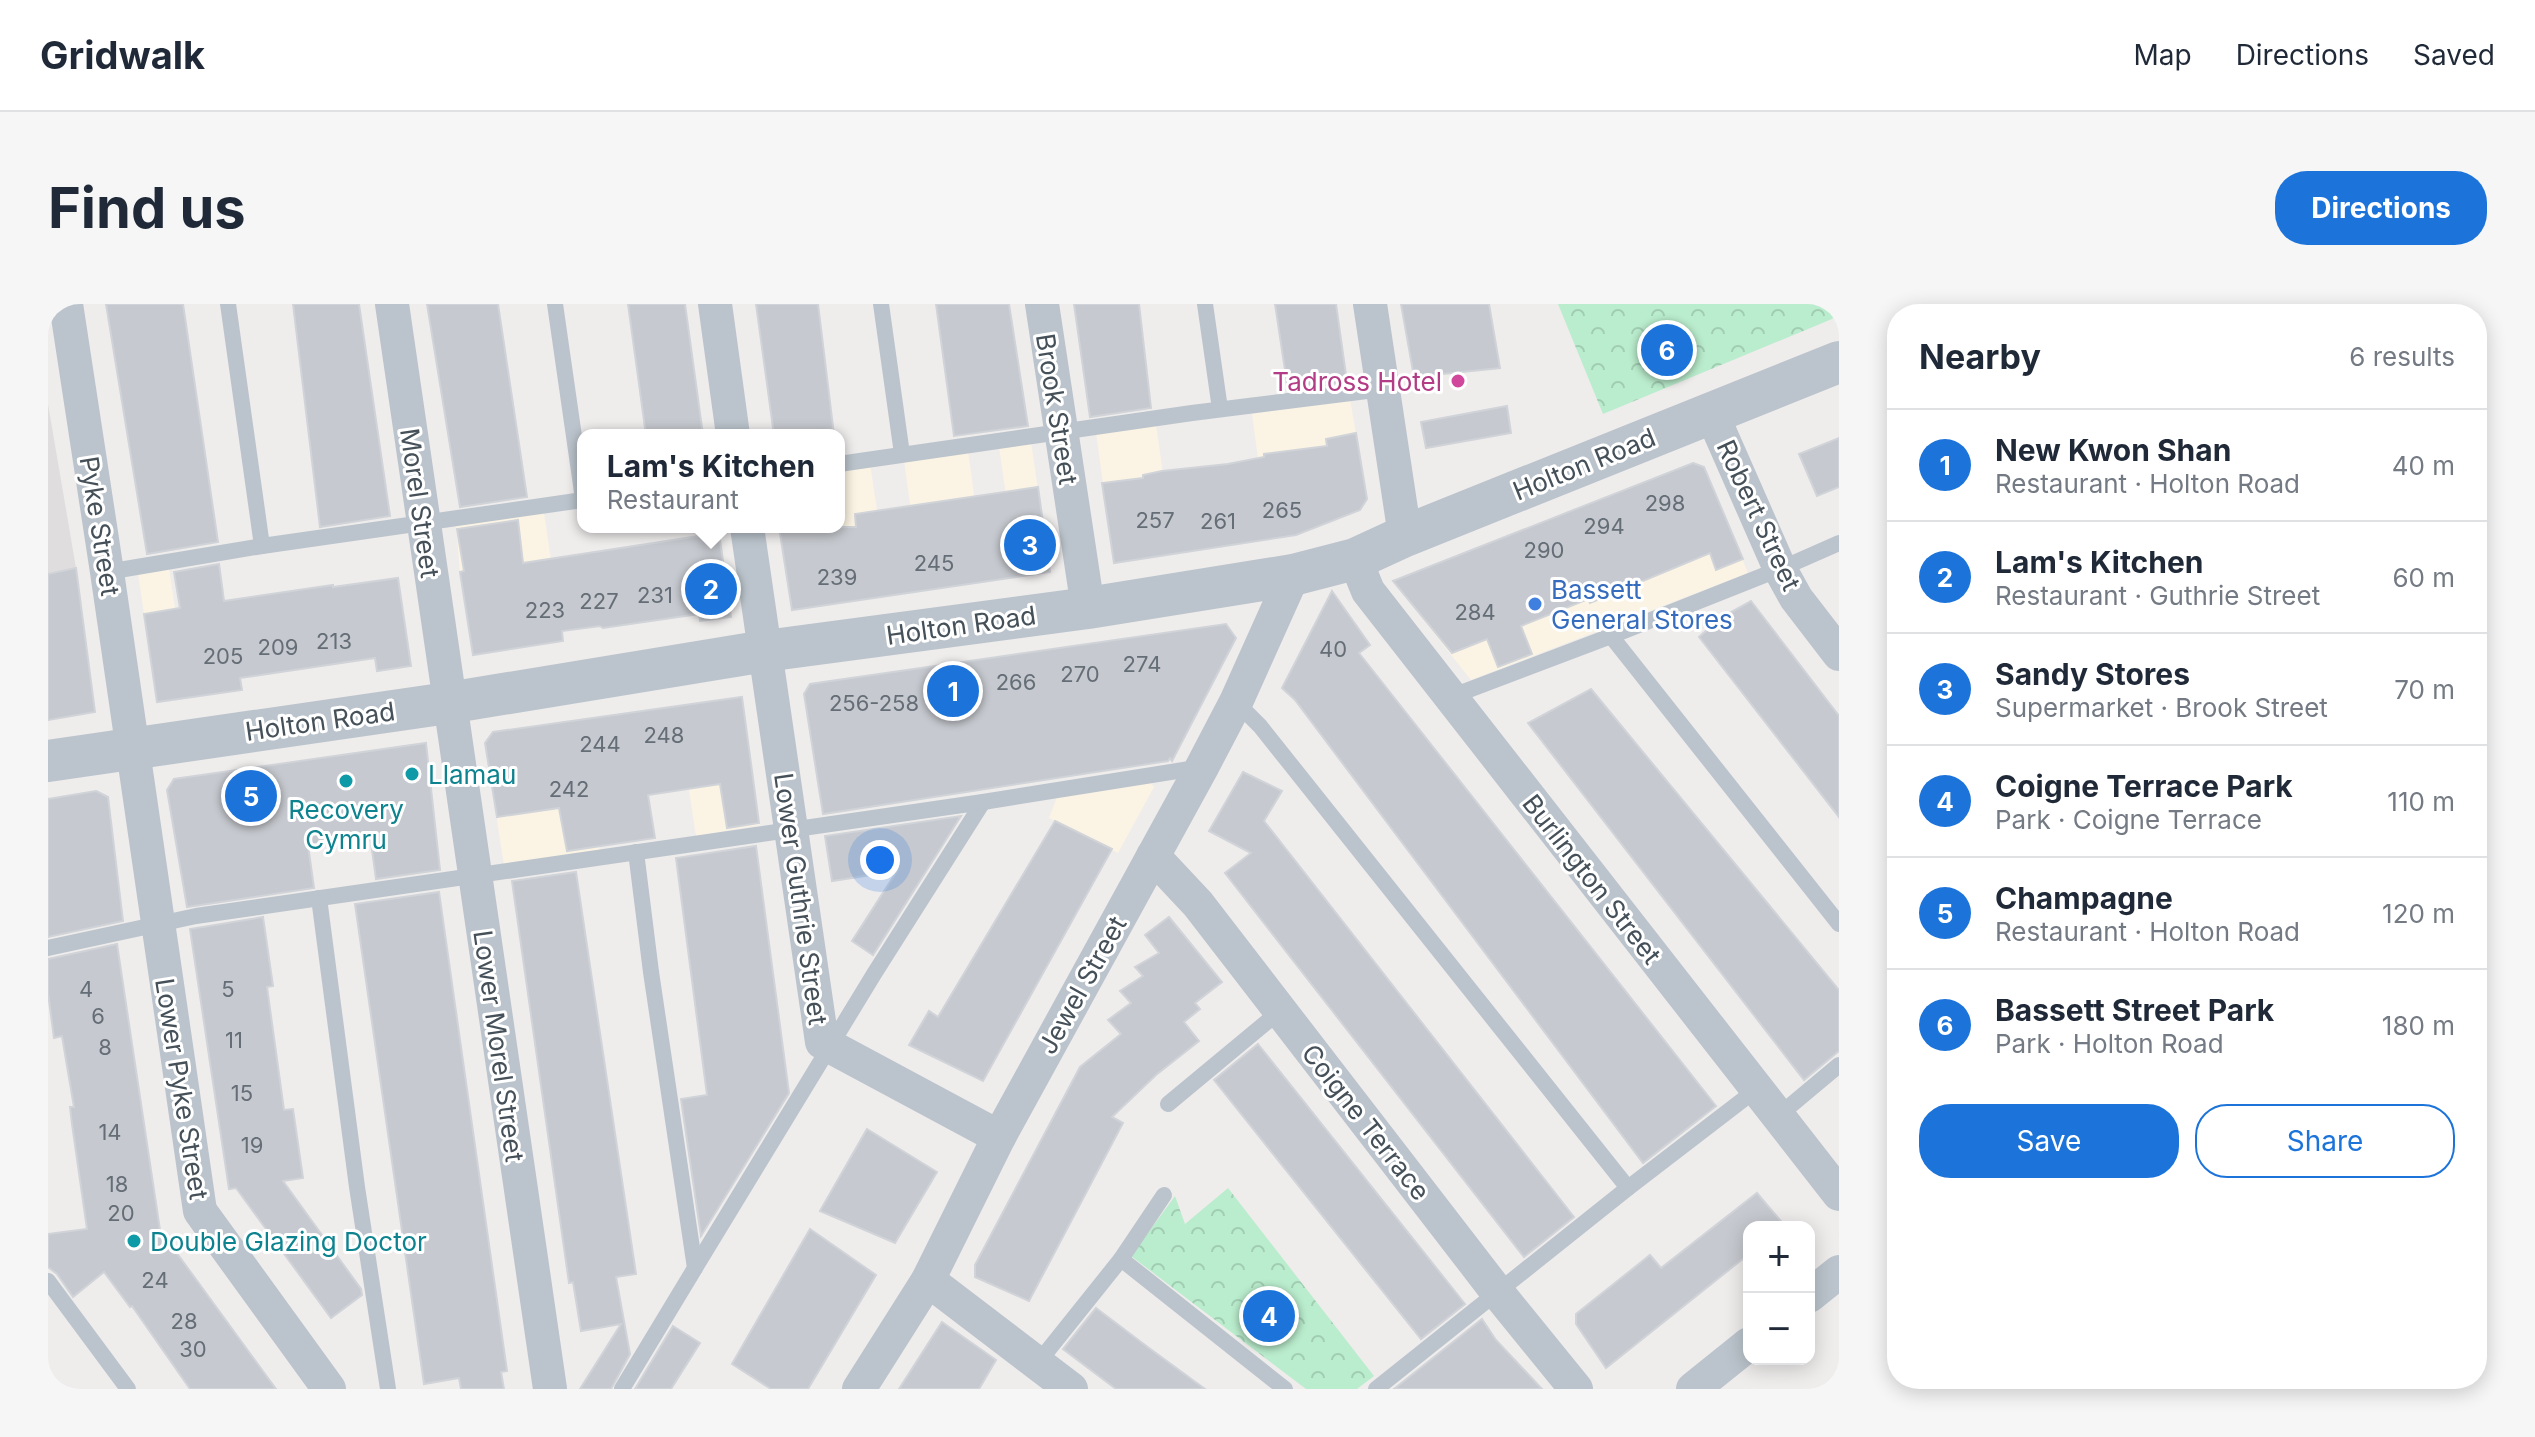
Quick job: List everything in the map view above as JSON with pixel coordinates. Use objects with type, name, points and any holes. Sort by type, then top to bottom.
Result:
[{"type":"street","name":"Pyke Street","points":[[66,304],[132,749]]},
{"type":"street","name":"Morel Street","points":[[392,304],[448,703]]},
{"type":"street","points":[[715,304],[732,429]]},
{"type":"street","name":"Brook Street","points":[[1042,304],[1088,608]]},
{"type":"street","points":[[1370,304],[1405,536]]},
{"type":"street","name":"Holton Road","points":[[48,761],[448,703],[765,651],[1088,608],[1293,575],[1355,559],[1405,536],[1839,362]]},
{"type":"street","name":"Robert Street","points":[[1711,412],[1780,569],[1796,598],[1839,654]]},
{"type":"street","name":"Lower Guthrie Street","points":[[748,533],[822,1042],[999,1137]]},
{"type":"street","name":"Burlington Street","points":[[1355,559],[1368,591],[1839,1194]]},
{"type":"street","name":"Jewel Street","points":[[859,1389],[928,1280],[999,1137],[1202,767],[1236,702],[1293,575]]},
{"type":"street","name":"Lower Morel Street","points":[[448,703],[550,1389]]},
{"type":"street","name":"Lower Pyke Street","points":[[132,749],[200,1211],[329,1389]]},
{"type":"street","name":"Coigne Terrace","points":[[1153,856],[1198,904],[1498,1293],[1576,1389]]},
{"type":"street","points":[[1813,1293],[1839,1272]]},
{"type":"street","points":[[928,1280],[1048,1376]]},
{"type":"street","points":[[1693,1389],[1743,1349]]},
{"type":"lane","points":[[228,304],[262,546]]},
{"type":"lane","points":[[555,304],[577,457]]},
{"type":"lane","points":[[881,304],[902,454]]},
{"type":"lane","points":[[1205,304],[1220,409]]},
{"type":"lane","points":[[845,463],[1220,409],[1383,389]]},
{"type":"lane","points":[[107,572],[577,500]]},
{"type":"lane","points":[[1450,697],[1611,636],[1839,543]]},
{"type":"lane","points":[[1611,636],[1839,924]]},
{"type":"lane","points":[[1236,702],[1260,726],[1628,1188]]},
{"type":"lane","points":[[48,948],[157,923],[1202,767]]},
{"type":"lane","points":[[622,1389],[983,802]]},
{"type":"lane","points":[[636,852],[695,1268]]},
{"type":"lane","points":[[319,898],[357,1187],[388,1389]]},
{"type":"lane","points":[[1168,1104],[1280,1011]]},
{"type":"lane","points":[[1376,1389],[1628,1188],[1768,1102],[1839,1065]]},
{"type":"lane","points":[[1048,1376],[1164,1195]]},
{"type":"lane","points":[[1121,1259],[1285,1389]]},
{"type":"lane","points":[[48,1281],[128,1389]]},
{"type":"shaded area","points":[[1350,399],[1367,499],[1360,510],[1302,533],[1269,539],[1252,414]]},
{"type":"shaded area","points":[[48,404],[76,568],[95,712],[48,720]]},
{"type":"shaded area","points":[[1156,424],[1174,553],[1122,561],[1113,557],[1096,432]]},
{"type":"shaded area","points":[[1031,442],[1049,565],[1045,572],[1018,577],[999,447]]},
{"type":"shaded area","points":[[968,451],[986,581],[922,591],[904,460]]},
{"type":"shaded area","points":[[1693,463],[1704,467],[1748,573],[1471,680],[1399,589],[1403,578]]},
{"type":"shaded area","points":[[870,464],[890,595],[800,609],[791,604],[780,533],[845,533],[845,468]]},
{"type":"shaded area","points":[[544,513],[563,641],[538,645],[525,562],[460,572],[456,524]]},
{"type":"shaded area","points":[[169,568],[188,697],[157,702],[138,573]]},
{"type":"shaded area","points":[[734,698],[743,703],[760,825],[696,836],[676,706]]},
{"type":"shaded area","points":[[580,720],[600,851],[504,865],[485,743]]},
{"type":"shaded area","points":[[1150,782],[1154,787],[1118,853],[1049,818],[1057,797]]},
{"type":"green space","points":[[1558,304],[1839,304],[1839,309],[1832,319],[1603,414]]},
{"type":"green space","points":[[1228,1188],[1374,1376],[1357,1389],[1306,1389],[1131,1256],[1175,1196],[1185,1224]]},
{"type":"building","points":[[106,304],[183,304],[218,542],[147,554]]},
{"type":"building","points":[[293,304],[359,304],[390,516],[320,527]]},
{"type":"building","points":[[427,304],[498,304],[527,497],[460,507]]},
{"type":"building","points":[[628,304],[685,304],[702,429],[645,429]]},
{"type":"building","points":[[756,304],[818,304],[833,429],[773,429]]},
{"type":"building","points":[[936,304],[1009,304],[1028,426],[954,436]]},
{"type":"building","points":[[1074,304],[1139,304],[1151,408],[1090,417]]},
{"type":"building","points":[[1275,304],[1336,304],[1347,382],[1288,390]]},
{"type":"building","points":[[1401,304],[1489,304],[1500,368],[1414,377]]},
{"type":"building","points":[[1507,406],[1511,433],[1426,448],[1421,422]]},
{"type":"building","points":[[1356,433],[1367,499],[1360,510],[1296,535],[1114,563],[1102,483],[1327,446],[1326,439]]},
{"type":"building","points":[[1839,438],[1839,487],[1817,496],[1799,454]]},
{"type":"building","points":[[1693,463],[1704,467],[1743,559],[1716,570],[1710,553],[1590,603],[1588,599],[1521,626],[1532,654],[1498,667],[1487,639],[1452,653],[1393,581]]},
{"type":"building","points":[[1038,487],[1050,572],[792,610],[780,533],[845,533],[845,527],[856,527],[855,514]]},
{"type":"building","points":[[518,520],[523,563],[719,533],[731,617],[700,621],[699,614],[562,631],[563,641],[473,655],[460,572],[464,571],[457,529]]},
{"type":"building","points":[[219,564],[224,601],[398,578],[411,666],[377,671],[375,658],[240,678],[242,690],[157,702],[144,614],[180,608],[174,572]]},
{"type":"building","points":[[76,568],[95,712],[48,720],[48,574]]},
{"type":"building","points":[[1332,591],[1370,645],[1359,653],[1716,1106],[1643,1163],[1295,700],[1282,688]]},
{"type":"building","points":[[1751,601],[1839,716],[1839,817],[1699,637],[1722,617]]},
{"type":"building","points":[[1226,624],[1236,638],[1172,761],[1170,758],[1168,761],[823,814],[804,694],[810,684]]},
{"type":"building","points":[[1591,689],[1839,990],[1839,1051],[1804,1080],[1528,723]]},
{"type":"building","points":[[742,697],[759,823],[727,828],[720,784],[648,795],[655,838],[567,851],[559,808],[497,817],[485,743],[493,732]]},
{"type":"building","points":[[426,743],[440,870],[376,879],[370,835],[308,845],[314,888],[187,907],[167,790],[174,779]]},
{"type":"building","points":[[1243,772],[1282,791],[1264,821],[1574,1217],[1524,1257],[1225,873],[1251,853],[1209,831]]},
{"type":"building","points":[[96,791],[108,797],[123,921],[48,937],[48,799]]},
{"type":"building","points":[[961,816],[873,955],[852,941],[897,871],[832,881],[825,836]]},
{"type":"building","points":[[1055,821],[1112,849],[983,1081],[909,1045],[929,1011],[938,1017]]},
{"type":"building","points":[[756,846],[789,1093],[701,1236],[681,1099],[707,1095],[676,858]]},
{"type":"building","points":[[576,872],[636,1274],[616,1277],[630,1354],[611,1389],[580,1389],[621,1324],[581,1331],[573,1282],[569,1283],[512,881]]},
{"type":"building","points":[[439,892],[507,1371],[501,1372],[504,1389],[461,1389],[459,1378],[424,1384],[355,904]]},
{"type":"building","points":[[263,917],[273,986],[267,987],[284,1110],[293,1109],[303,1178],[283,1181],[361,1289],[362,1295],[331,1318],[236,1188],[229,1189],[190,929]]},
{"type":"building","points":[[1169,917],[1222,982],[1195,1003],[1200,1009],[1184,1022],[1199,1041],[1156,1075],[1112,1117],[1123,1123],[1029,1301],[975,1277],[975,1265],[1080,1067],[1121,1034],[1108,1020],[1131,1003],[1120,991],[1143,976],[1135,967],[1159,953],[1145,935]]},
{"type":"building","points":[[117,944],[160,1230],[276,1389],[190,1389],[132,1306],[104,1272],[73,1297],[57,1274],[48,1267],[48,1234],[87,1229],[70,1107],[74,1107],[62,1036],[54,1038],[48,993],[48,959]]},
{"type":"building","points":[[1258,1044],[1465,1304],[1421,1339],[1214,1080]]},
{"type":"building","points":[[867,1129],[937,1172],[895,1243],[820,1211]]},
{"type":"building","points":[[1757,1193],[1781,1221],[1743,1221],[1743,1259],[1606,1368],[1576,1324],[1576,1314],[1650,1255],[1661,1268]]},
{"type":"building","points":[[810,1229],[876,1275],[808,1389],[771,1389],[732,1364]]},
{"type":"building","points":[[1096,1308],[1205,1389],[1116,1389],[1063,1349]]},
{"type":"building","points":[[1482,1319],[1496,1340],[1542,1389],[1394,1389]]},
{"type":"building","points":[[942,1322],[996,1360],[979,1389],[899,1389]]},
{"type":"building","points":[[673,1326],[700,1343],[671,1389],[635,1389]]},
{"type":"place","name":"Bassett Street Park","points":[[1667,350]]},
{"type":"place","name":"Tadross Hotel","points":[[1458,381]]},
{"type":"place","name":"Sandy Stores","points":[[1030,545]]},
{"type":"place","name":"Lam's Kitchen","points":[[711,589]]},
{"type":"place","name":"Bassett General Stores","points":[[1535,604]]},
{"type":"place","name":"New Kwon Shan","points":[[953,691]]},
{"type":"place","name":"Llamau","points":[[412,774]]},
{"type":"place","name":"Recovery Cymru","points":[[346,781]]},
{"type":"place","name":"Champagne","points":[[251,796]]},
{"type":"place","name":"Double Glazing Doctor","points":[[134,1241]]},
{"type":"place","name":"Coigne Terrace Park","points":[[1269,1316]]}]
